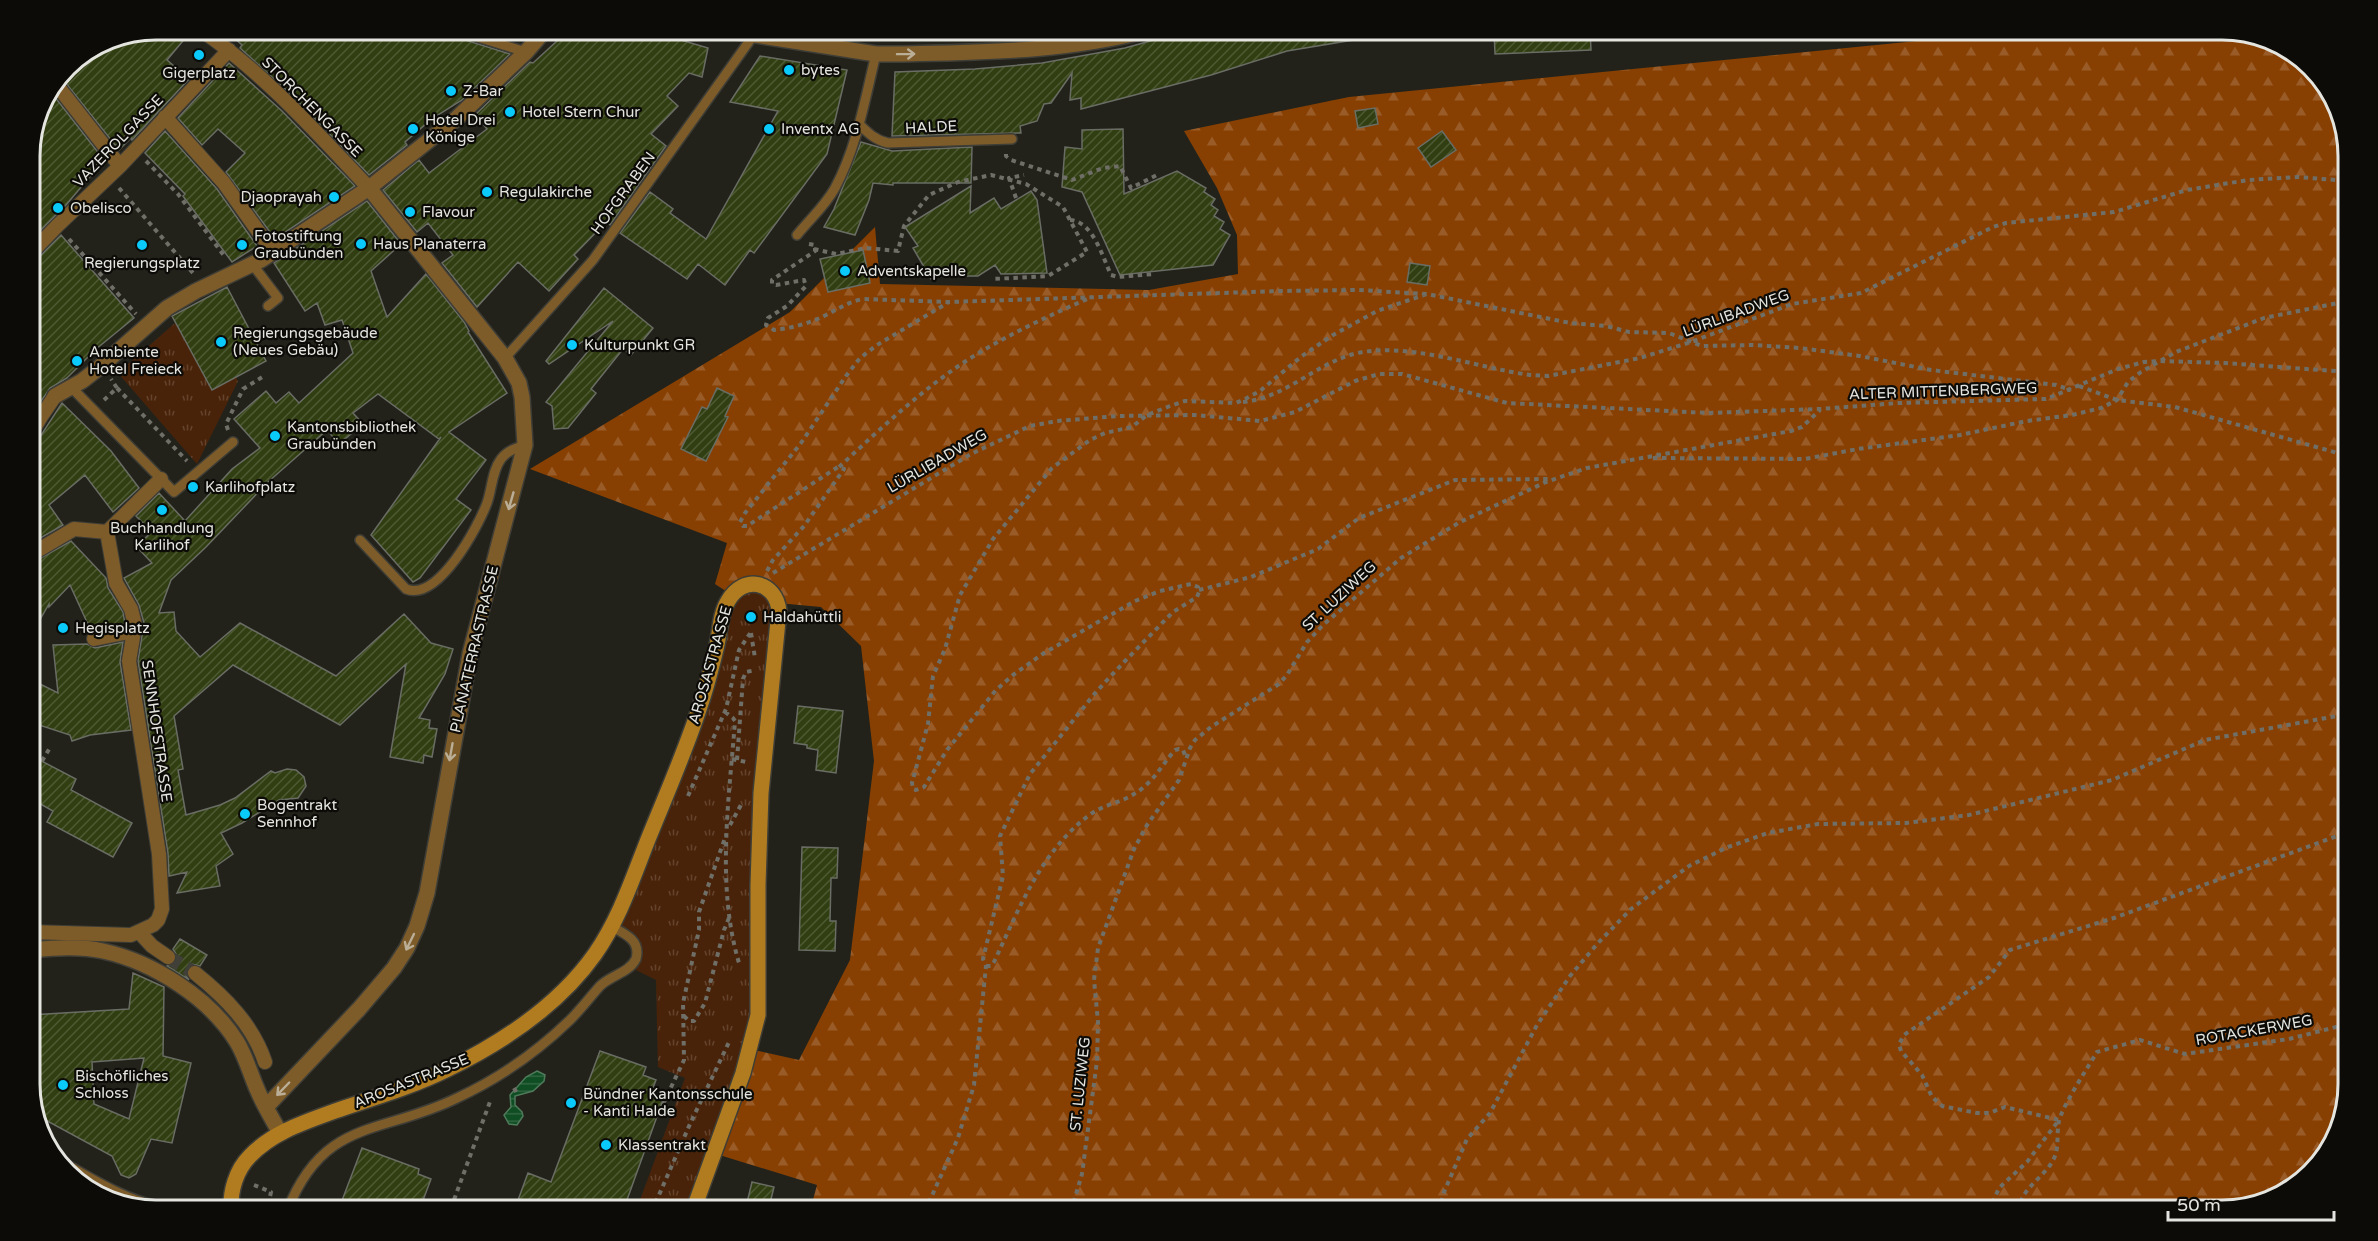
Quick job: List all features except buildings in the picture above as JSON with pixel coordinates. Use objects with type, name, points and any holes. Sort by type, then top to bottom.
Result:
[{"type":"main road","name":"AROSASTRASSE","points":[[232,1200],[236,1179],[242,1166],[258,1149],[280,1133],[445,1071],[492,1045],[533,1018],[567,988],[593,956],[612,927],[686,748],[706,687],[727,602],[738,589],[752,584],[769,589],[775,596],[779,611],[761,794],[758,1015],[743,1073],[697,1200]]},
{"type":"street","name":"STORCHENGASSE","points":[[216,41],[259,75],[369,188]]},
{"type":"street","points":[[41,407],[100,367],[167,308],[196,291],[253,265],[369,188],[457,118],[536,41]]},
{"type":"street","points":[[785,41],[876,54],[1039,50],[1101,41]]},
{"type":"street","name":"VAZEROLGASSE","points":[[41,243],[120,166],[229,50]]},
{"type":"street","points":[[61,90],[120,166]]},
{"type":"street","points":[[165,117],[224,183],[273,252]]},
{"type":"street","name":"PLANATERRASTRASSE","points":[[266,1107],[376,990],[407,948],[417,926],[428,892],[470,654],[525,445],[519,383],[505,358],[369,188]]},
{"type":"street","points":[[41,548],[74,529],[107,532],[161,479]]},
{"type":"street","name":"SENNHOFSTRASSE","points":[[107,532],[114,575],[120,593],[132,613],[134,631],[129,661],[162,888],[162,909],[158,920],[140,933]]},
{"type":"street","points":[[94,639],[134,631]]},
{"type":"street","points":[[41,932],[122,935],[140,933],[152,946],[168,957]]},
{"type":"street","points":[[41,949],[69,947],[102,951],[136,962],[167,978],[206,1007],[230,1032],[243,1053],[280,1133]]},
{"type":"street","points":[[195,973],[212,986],[236,1012],[253,1035],[265,1062]]},
{"type":"lane","points":[[489,41],[526,52]]},
{"type":"lane","name":"HOFGRABEN","points":[[505,358],[593,260],[750,41]]},
{"type":"lane","points":[[797,235],[822,208],[835,189],[859,124],[876,54]]},
{"type":"lane","name":"HALDE","points":[[859,124],[869,135],[888,143],[1012,139]]},
{"type":"lane","points":[[253,265],[278,298],[268,306]]},
{"type":"lane","points":[[71,387],[174,492],[233,442]]},
{"type":"lane","points":[[360,540],[406,589],[416,591],[427,587],[446,570],[467,544],[487,503],[500,460],[512,450],[525,445]]},
{"type":"lane","points":[[292,1200],[304,1175],[319,1157],[338,1142],[365,1129],[445,1104],[540,1047],[572,1018],[603,983],[634,964],[638,955],[636,944],[628,935],[612,927]]},
{"type":"lane","points":[[79,1171],[113,1189],[144,1200]]},
{"type":"path","points":[[135,150],[178,194],[237,273]]},
{"type":"path","points":[[1011,150],[1006,156],[1011,160],[1072,180],[1103,168],[1120,166],[1131,188],[1159,174]]},
{"type":"path","points":[[814,249],[836,254],[866,248],[898,251],[904,226],[929,195],[938,189],[991,174],[1026,184],[1063,207],[1087,252],[1048,276],[993,279]]},
{"type":"path","points":[[1009,178],[1024,175]]},
{"type":"path","points":[[109,176],[196,276]]},
{"type":"path","name":"LÜRLIBADWEG","points":[[838,467],[844,468],[843,472],[824,495],[799,533],[773,560],[765,578],[970,454],[1030,426],[1057,421],[1147,415],[1185,401],[1236,403],[1268,398],[1334,361],[1374,350],[1417,354],[1512,373],[1548,376],[1640,358],[1691,342],[1792,304],[1861,292],[1993,227],[2006,223],[2114,212],[2187,190],[2248,180],[2298,177],[2337,180]]},
{"type":"path","points":[[1009,178],[1016,198]]},
{"type":"path","points":[[1070,220],[1080,223],[1090,232],[1111,275],[1153,274]]},
{"type":"path","points":[[57,226],[139,316]]},
{"type":"path","points":[[797,235],[797,243],[801,245],[812,243],[815,245],[815,251],[772,280],[772,284],[804,280],[806,286],[787,306],[768,318],[766,325],[770,328],[781,329],[802,324],[849,302],[863,298],[949,302],[1358,290],[1426,294],[1570,323],[1606,326],[1629,332],[1669,333],[1682,336],[1702,346],[1752,345],[1800,348],[1860,356],[1931,370],[2056,385],[2071,390]]},
{"type":"path","points":[[1236,403],[1260,391],[1302,356],[1333,335],[1377,311],[1426,294]]},
{"type":"path","points":[[949,302],[868,351],[853,366],[812,428],[745,513],[741,524],[744,526],[752,524],[838,467],[905,407],[957,367],[1018,330],[1090,298]]},
{"type":"path","points":[[1643,458],[1805,459],[1960,435],[2027,421],[2072,416],[2100,408],[2117,400],[2128,382],[2176,352],[2264,318],[2337,303]]},
{"type":"path","name":"ALTER MITTENBERGWEG","points":[[1147,415],[1195,415],[1245,421],[1268,420],[1295,412],[1355,381],[1368,376],[1390,373],[1507,403],[1708,413],[1820,409],[1898,403],[2046,399],[2132,365],[2159,361],[2337,371]]},
{"type":"path","points":[[109,376],[117,388],[197,472]]},
{"type":"path","points":[[233,442],[226,424],[243,389],[264,376]]},
{"type":"path","points":[[2078,386],[2117,400],[2175,407],[2337,453]]},
{"type":"path","points":[[104,400],[117,388]]},
{"type":"path","name":"ST. LUZIWEG","points":[[1074,1200],[1082,1174],[1097,1060],[1098,1022],[1094,980],[1098,948],[1134,849],[1147,825],[1174,788],[1191,745],[1206,730],[1279,684],[1314,634],[1395,563],[1460,522],[1553,479],[1587,468],[1791,431],[1802,427],[1820,409]]},
{"type":"path","points":[[1147,415],[1132,427],[1106,433],[1090,440],[1052,468],[1007,521],[969,577],[960,595],[945,648],[933,676],[928,724],[912,783],[913,789],[919,790],[924,787],[941,758],[996,690],[1044,653],[1148,595],[1191,584],[1199,590]]},
{"type":"path","points":[[1199,590],[1251,577],[1318,549],[1359,518],[1455,480],[1553,479]]},
{"type":"path","points":[[930,1200],[958,1138],[974,1085],[986,966],[983,959],[1003,876],[1000,836],[1025,782],[1041,759],[1096,693],[1173,612],[1197,597],[1199,590]]},
{"type":"path","points":[[741,973],[729,918],[726,884],[728,830],[743,680],[747,671],[756,670]]},
{"type":"path","points":[[725,712],[735,721],[735,760]]},
{"type":"path","points":[[1442,1200],[1467,1139],[1490,1113],[1537,1025],[1570,975],[1631,909],[1689,866],[1768,832],[1818,824],[1906,823],[1969,815],[2112,780],[2205,740],[2338,716]]},
{"type":"path","points":[[42,761],[51,746]]},
{"type":"path","points":[[986,966],[991,966],[994,962],[1038,871],[1064,838],[1094,812],[1128,798],[1144,787],[1158,774],[1175,750],[1184,750],[1186,759]]},
{"type":"path","points":[[735,760],[747,763],[749,767]]},
{"type":"path","points":[[662,1102],[684,1060],[684,999],[699,930],[699,912],[735,811],[745,797]]},
{"type":"path","points":[[1994,1200],[1999,1188],[2027,1162],[2059,1120],[2004,1107],[1989,1113],[1977,1113],[1942,1106],[1932,1097],[1922,1074],[1901,1051],[1899,1044],[1904,1035],[1989,977],[2010,950],[2114,918],[2338,836]]},
{"type":"path","points":[[684,1015],[689,1021],[694,1021],[703,1009],[729,918]]},
{"type":"path","name":"ROTACKERWEG","points":[[2022,1200],[2051,1165],[2055,1157],[2059,1120],[2097,1052],[2140,1040],[2185,1054],[2289,1039],[2338,1027]]},
{"type":"path","points":[[657,1200],[733,1033]]},
{"type":"path","points":[[454,1200],[500,1073]]},
{"type":"path","points":[[514,1088],[518,1095]]},
{"type":"path","points":[[254,1185],[272,1192],[270,1200]]},
{"type":"green space","points":[[1925,40],[2237,41],[2273,52],[2298,69],[2309,80],[2326,105],[2337,149],[2338,1084],[2335,1107],[2326,1136],[2309,1161],[2298,1172],[2266,1192],[2237,1200],[813,1200],[817,1185],[713,1153],[750,1049],[799,1060],[850,960],[874,761],[861,646],[821,607],[778,603],[769,589],[732,595],[715,584],[727,543],[530,469],[790,312],[875,227],[880,284],[1149,290],[1238,274],[1237,235],[1217,188],[1184,131],[1349,97]]},
{"type":"green space","points":[[175,323],[212,390],[236,377],[238,381],[197,464],[118,373]]},
{"type":"green space","points":[[744,586],[775,596],[768,713],[759,999],[696,1200],[640,1200],[685,1078],[658,1067],[656,980],[636,970],[634,964],[637,949],[612,927],[686,748],[723,612]]},
{"type":"shaded area","points":[[537,1071],[545,1075],[544,1081],[533,1091],[515,1096],[515,1105],[523,1116],[517,1125],[509,1124],[504,1115],[511,1107],[510,1095],[526,1077]]},
{"type":"tunnel","points":[[168,957],[195,973]]},
{"type":"place","name":"Gigerplatz","points":[[199,55]]},
{"type":"place","name":"bytes","points":[[789,70]]},
{"type":"place","name":"Z-Bar","points":[[451,91]]},
{"type":"place","name":"Hotel Stern Chur","points":[[510,112]]},
{"type":"place","name":"Hotel Drei Könige","points":[[413,129]]},
{"type":"place","name":"Inventx AG","points":[[769,129]]},
{"type":"place","name":"Regulakirche","points":[[487,192]]},
{"type":"place","name":"Djaoprayah","points":[[334,197]]},
{"type":"place","name":"Obelisco","points":[[58,208]]},
{"type":"place","name":"Flavour","points":[[410,212]]},
{"type":"place","name":"Haus Planaterra","points":[[361,244]]},
{"type":"place","name":"Regierungsplatz","points":[[142,245]]},
{"type":"place","name":"Fotostiftung Graubünden","points":[[242,245]]},
{"type":"place","name":"Adventskapelle","points":[[845,271]]},
{"type":"place","name":"Regierungsgebäude (Neues Gebäu)","points":[[221,342]]},
{"type":"place","name":"Kulturpunkt GR","points":[[572,345]]},
{"type":"place","name":"Ambiente Hotel Freieck","points":[[77,361]]},
{"type":"place","name":"Kantonsbibliothek Graubünden","points":[[275,436]]},
{"type":"place","name":"Karlihofplatz","points":[[193,487]]},
{"type":"place","name":"Buchhandlung Karlihof","points":[[162,510]]},
{"type":"place","name":"Haldahüttli","points":[[751,617]]},
{"type":"place","name":"Hegisplatz","points":[[63,628]]},
{"type":"place","name":"Bogentrakt Sennhof","points":[[245,814]]},
{"type":"place","name":"Bischöfliches Schloss","points":[[63,1085]]},
{"type":"place","name":"Bündner Kantonsschule - Kanti Halde","points":[[571,1103]]},
{"type":"place","name":"Klassentrakt","points":[[606,1145]]}]
